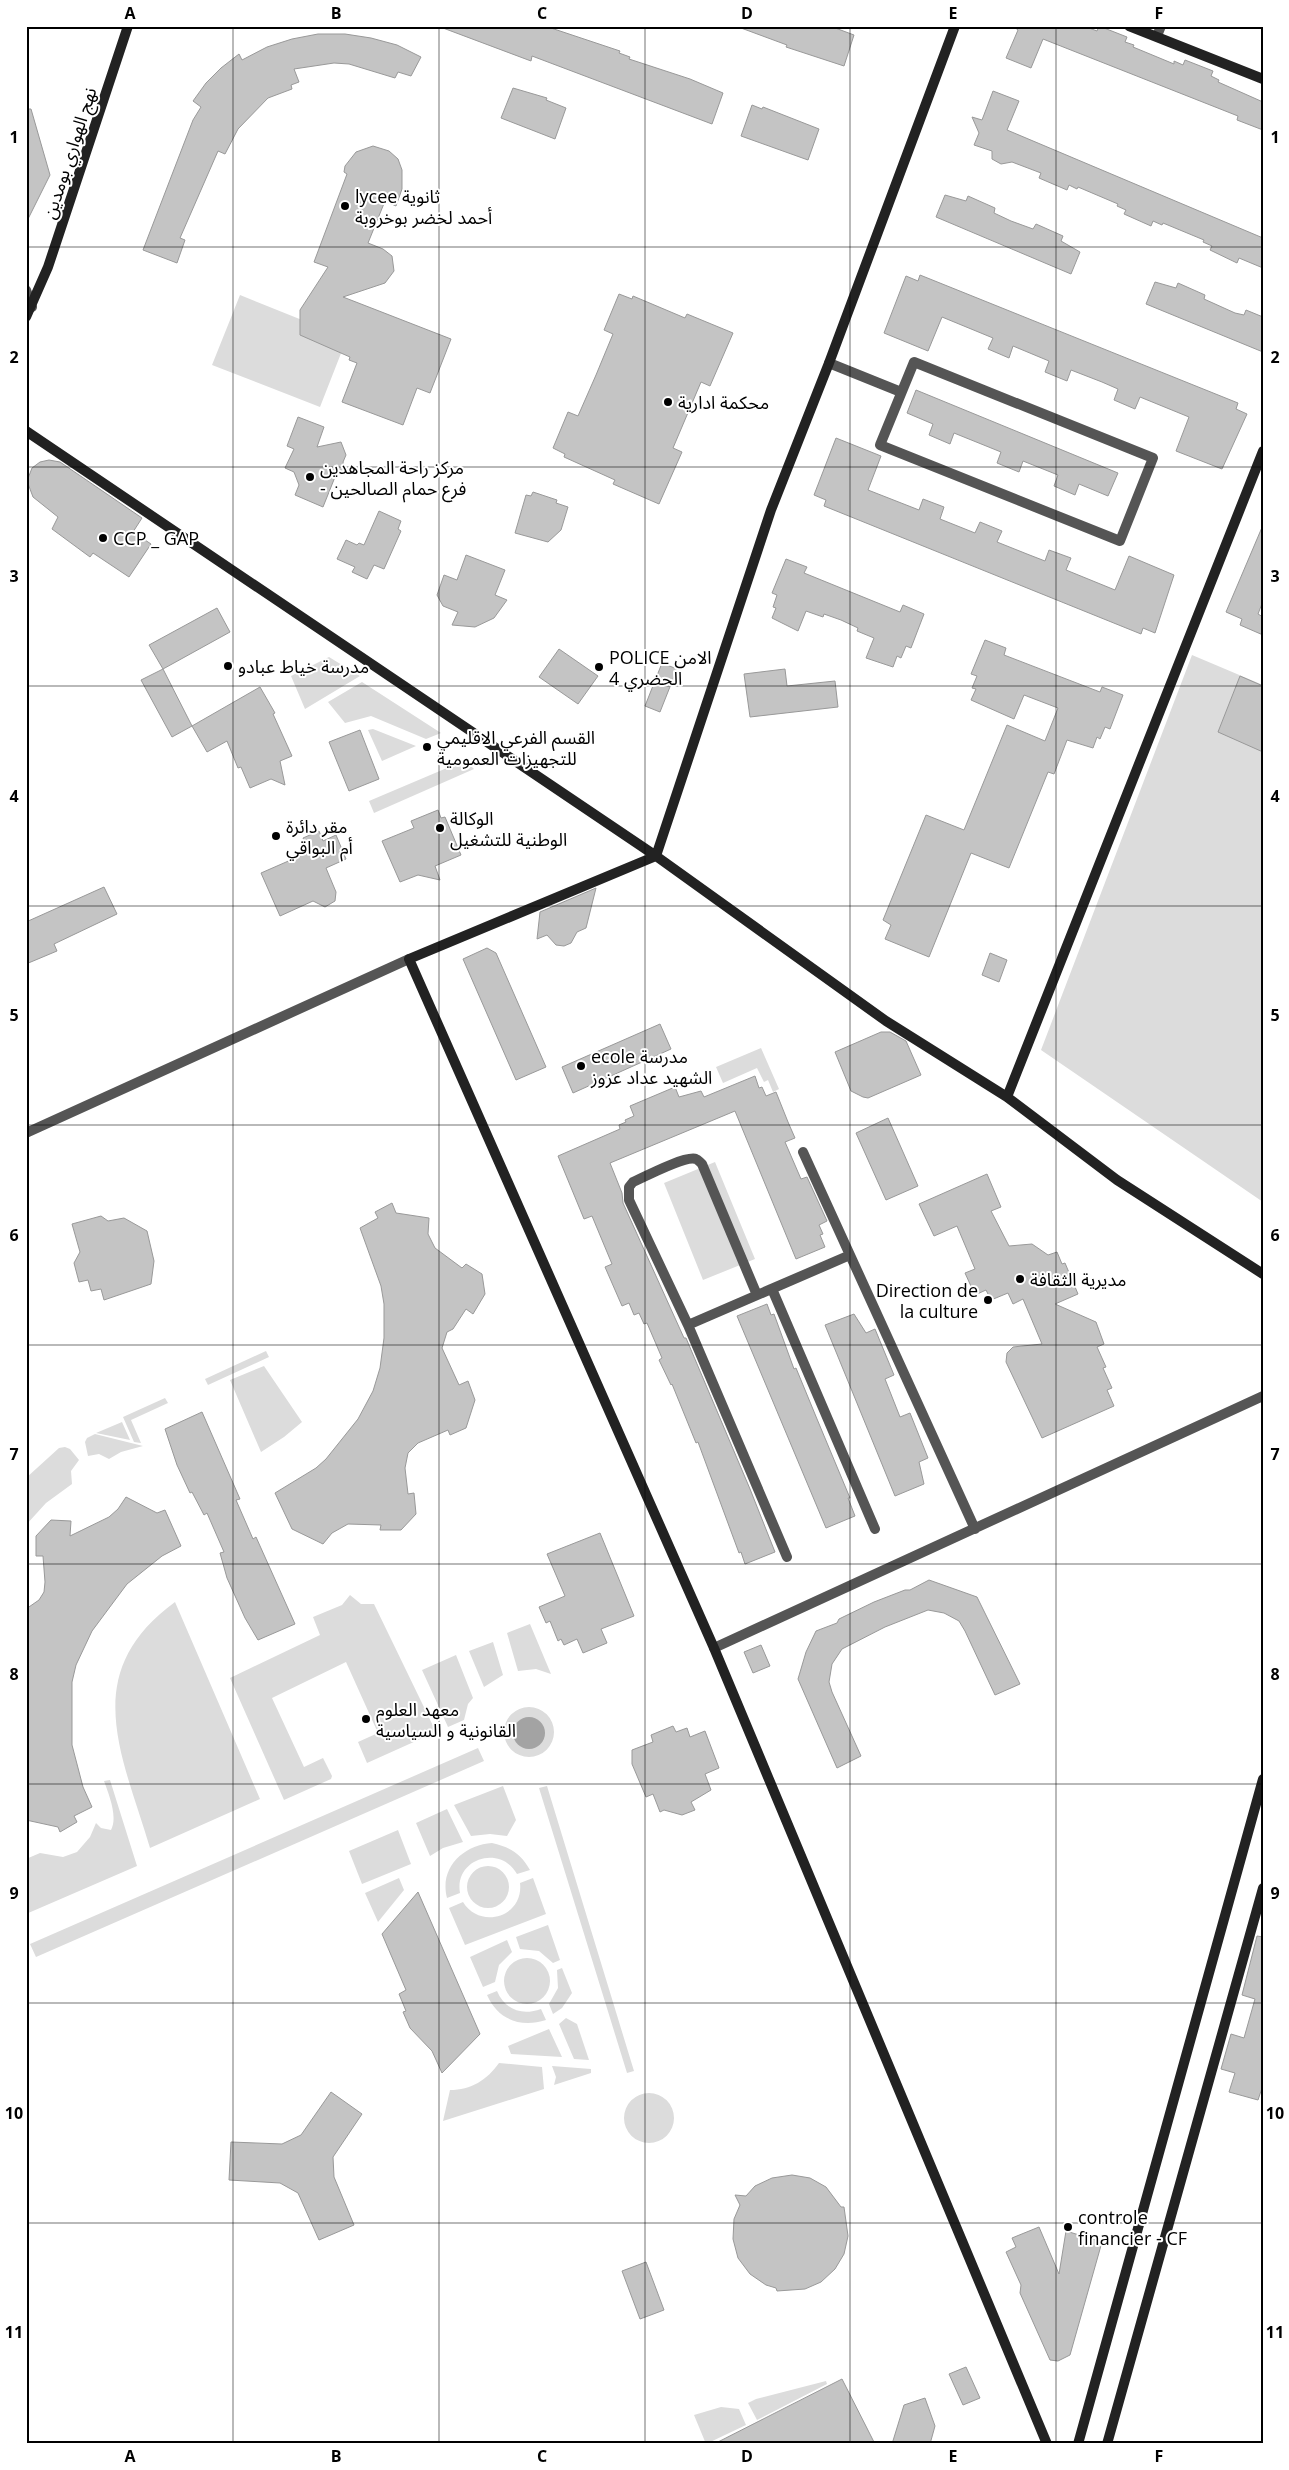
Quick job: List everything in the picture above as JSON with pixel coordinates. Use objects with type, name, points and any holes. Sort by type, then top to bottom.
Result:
[{"type":"street","name":"نهج الهواري بومدين","points":[[26,317],[48,267],[128,26]]},
{"type":"street","points":[[26,1133],[409,959],[656,856],[771,510],[829,363],[955,26]]},
{"type":"street","points":[[1129,26],[1263,79]]},
{"type":"street","points":[[1157,36],[1161,26]]},
{"type":"street","points":[[26,290],[32,307]]},
{"type":"street","points":[[914,362],[1153,458],[1120,541],[880,445],[901,392],[914,362]]},
{"type":"street","points":[[829,363],[901,392]]},
{"type":"street","points":[[26,431],[656,856],[886,1021],[1007,1096],[1117,1180],[1262,1274]]},
{"type":"street","points":[[1007,1096],[1263,451]]},
{"type":"street","points":[[409,959],[714,1648],[1047,2444]]},
{"type":"street","points":[[803,1152],[975,1529]]},
{"type":"street","points":[[757,1295],[702,1164],[697,1159],[689,1158],[678,1162],[633,1182],[628,1187],[627,1194],[688,1325],[787,1557]]},
{"type":"street","points":[[688,1325],[850,1255]]},
{"type":"street","points":[[772,1288],[875,1529]]},
{"type":"street","points":[[714,1648],[1263,1396]]},
{"type":"street","points":[[1078,2444],[1263,1779]]},
{"type":"street","points":[[1107,2444],[1263,1888]]},
{"type":"shaded area","points":[[240,295],[347,338],[320,407],[212,365]]},
{"type":"shaded area","points":[[1192,655],[1263,685],[1263,1202],[1041,1050]]},
{"type":"shaded area","points":[[329,657],[360,676],[305,709],[291,676]]},
{"type":"shaded area","points":[[362,682],[441,733],[426,739],[371,716],[345,723],[328,702]]},
{"type":"shaded area","points":[[373,729],[416,746],[382,761],[368,730]]},
{"type":"shaded area","points":[[461,762],[468,763],[474,769],[374,813],[369,801]]},
{"type":"shaded area","points":[[761,1048],[779,1089],[773,1092],[768,1080],[764,1082],[757,1068],[723,1083],[716,1067]]},
{"type":"shaded area","points":[[715,1162],[755,1259],[703,1280],[664,1183]]},
{"type":"shaded area","points":[[266,1351],[269,1357],[208,1385],[205,1379]]},
{"type":"shaded area","points":[[264,1366],[302,1422],[261,1452],[230,1380]]},
{"type":"shaded area","points":[[165,1398],[168,1403],[131,1420],[141,1443],[134,1442],[123,1417]]},
{"type":"shaded area","points":[[122,1422],[130,1440],[96,1433]]},
{"type":"shaded area","points":[[95,1434],[143,1446],[121,1452],[109,1459],[99,1454],[88,1456],[85,1442],[87,1438]]},
{"type":"shaded area","points":[[65,1447],[70,1449],[79,1460],[71,1471],[72,1484],[46,1503],[26,1525],[26,1478],[59,1448]]},
{"type":"shaded area","points":[[350,1595],[361,1604],[374,1604],[436,1732],[367,1763],[358,1742],[378,1733],[346,1662],[272,1698],[304,1767],[323,1758],[332,1776],[331,1779],[284,1800],[230,1678],[320,1635],[313,1617],[342,1605]]},
{"type":"shaded area","points":[[175,1602],[260,1799],[150,1848],[128,1780],[120,1748],[116,1716],[117,1686],[126,1657],[145,1629]]},
{"type":"shaded area","points":[[530,1624],[551,1674],[536,1669],[518,1671],[507,1633]]},
{"type":"shaded area","points":[[493,1642],[503,1675],[484,1687],[469,1651]]},
{"type":"shaded area","points":[[456,1655],[473,1698],[468,1704],[464,1720],[448,1727],[422,1670]]},
{"type":"shaded area","points":[[529,1707],[543,1711],[550,1718],[554,1732],[550,1746],[543,1753],[529,1757],[515,1753],[508,1746],[504,1732],[508,1718],[515,1711]]},
{"type":"shaded area","points":[[529,1717],[535,1718],[540,1722],[544,1727],[544,1739],[540,1744],[535,1748],[529,1749],[523,1748],[518,1744],[514,1739],[513,1733],[514,1727],[518,1722],[523,1718]]},
{"type":"shaded area","points":[[478,1748],[484,1761],[36,1957],[30,1944]]},
{"type":"shaded area","points":[[110,1780],[137,1866],[26,1914],[26,1859],[40,1853],[63,1857],[77,1852],[90,1837],[96,1823],[101,1828],[111,1830],[114,1819],[113,1812],[104,1781]]},
{"type":"shaded area","points":[[503,1786],[516,1820],[507,1836],[490,1834],[471,1836],[454,1805]]},
{"type":"shaded area","points":[[547,1786],[634,2071],[627,2073],[539,1788]]},
{"type":"shaded area","points":[[447,1809],[463,1842],[443,1848],[430,1856],[416,1823]]},
{"type":"shaded area","points":[[398,1830],[411,1864],[362,1884],[349,1851]]},
{"type":"shaded area","points":[[492,1843],[514,1852],[530,1870],[517,1874],[509,1865],[500,1860],[490,1858],[480,1860],[471,1864],[464,1871],[460,1881],[460,1893],[447,1898],[445,1887],[447,1877],[450,1868],[456,1860],[472,1848]]},
{"type":"shaded area","points":[[488,1866],[503,1872],[509,1887],[503,1902],[488,1908],[473,1902],[467,1887],[473,1872]]},
{"type":"shaded area","points":[[399,1878],[404,1890],[378,1922],[365,1893]]},
{"type":"shaded area","points":[[533,1878],[546,1914],[465,1945],[449,1908],[463,1902],[470,1911],[480,1916],[499,1916],[515,1904],[519,1895],[520,1883]]},
{"type":"shaded area","points":[[548,1925],[560,1960],[553,1963],[539,1951],[520,1949],[516,1937]]},
{"type":"shaded area","points":[[507,1940],[512,1952],[499,1965],[495,1982],[483,1987],[470,1957]]},
{"type":"shaded area","points":[[523,1958],[531,1958],[540,1962],[546,1968],[550,1981],[546,1994],[540,2000],[531,2004],[523,2004],[514,2000],[508,1994],[504,1985],[504,1977],[508,1968],[514,1962]]},
{"type":"shaded area","points":[[562,1968],[572,1993],[562,2008],[553,2014],[549,2004],[558,1988],[557,1970]]},
{"type":"shaded area","points":[[497,1991],[500,1998],[509,2007],[527,2012],[541,2009],[546,2020],[528,2023],[511,2020],[504,2016],[497,2011],[487,1995]]},
{"type":"shaded area","points":[[566,2018],[577,2024],[589,2060],[574,2059],[559,2024]]},
{"type":"shaded area","points":[[549,2029],[562,2057],[511,2054],[508,2046]]},
{"type":"shaded area","points":[[499,2063],[542,2067],[544,2089],[443,2121],[450,2090],[458,2090],[478,2083]]},
{"type":"shaded area","points":[[552,2066],[591,2069],[591,2073],[554,2085],[556,2077]]},
{"type":"shaded area","points":[[649,2093],[663,2097],[670,2104],[674,2118],[670,2132],[663,2139],[649,2143],[635,2139],[628,2132],[624,2118],[628,2104],[635,2097]]},
{"type":"shaded area","points":[[826,2381],[827,2384],[757,2420],[748,2403],[756,2399]]},
{"type":"shaded area","points":[[721,2407],[739,2409],[746,2425],[706,2444],[694,2415]]},
{"type":"building","points":[[443,26],[545,26],[620,51],[619,53],[630,57],[629,59],[690,79],[723,93],[712,124],[532,56],[531,61],[443,28]]},
{"type":"building","points":[[741,26],[830,26],[854,35],[844,66],[786,47],[787,45],[741,28]]},
{"type":"building","points":[[1013,26],[1084,26],[1097,31],[1099,26],[1127,37],[1125,42],[1134,45],[1133,47],[1174,64],[1174,61],[1183,65],[1185,60],[1213,71],[1211,76],[1219,80],[1218,82],[1263,102],[1263,130],[1237,120],[1238,116],[1043,39],[1031,68],[1006,58],[1018,30]]},
{"type":"building","points":[[318,34],[345,34],[371,38],[397,45],[421,57],[411,76],[398,72],[395,78],[349,64],[334,63],[294,69],[299,82],[291,85],[292,89],[268,98],[238,129],[225,154],[218,151],[180,238],[185,240],[177,263],[143,250],[193,120],[201,107],[193,101],[206,83],[239,54],[242,60],[267,47],[292,39]]},
{"type":"building","points":[[513,88],[547,98],[546,100],[566,108],[555,139],[501,118]]},
{"type":"building","points":[[993,91],[1019,101],[1007,130],[1263,238],[1263,268],[1239,258],[1237,263],[1210,250],[1212,246],[1203,242],[1204,240],[1163,223],[1162,225],[1153,221],[1151,226],[1124,214],[1126,210],[1117,206],[1118,204],[1078,187],[1077,189],[1069,185],[1067,190],[1039,178],[1041,173],[1012,162],[1001,164],[992,159],[992,151],[974,145],[979,133],[972,117],[982,120]]},
{"type":"building","points":[[752,105],[762,109],[763,107],[819,129],[808,160],[741,136]]},
{"type":"building","points":[[26,109],[31,109],[50,175],[26,223]]},
{"type":"building","points":[[373,146],[389,151],[398,159],[402,170],[402,189],[396,206],[385,201],[368,243],[383,249],[392,256],[394,271],[385,283],[343,297],[451,339],[430,393],[417,388],[403,425],[342,402],[357,363],[349,360],[350,357],[300,335],[300,310],[328,267],[314,262],[347,174],[344,172],[345,166],[356,152]]},
{"type":"building","points":[[945,195],[966,201],[968,196],[995,208],[994,213],[1011,221],[1033,229],[1036,224],[1063,236],[1061,241],[1080,252],[1071,274],[936,217]]},
{"type":"building","points":[[920,275],[1238,403],[1236,409],[1247,414],[1222,469],[1176,451],[1189,417],[1140,397],[1135,409],[1114,400],[1118,389],[1071,370],[1067,381],[1045,372],[1049,361],[1013,346],[1009,358],[988,349],[993,338],[942,317],[928,351],[884,333],[906,276],[918,281]]},
{"type":"building","points":[[1155,282],[1176,288],[1178,283],[1205,295],[1204,299],[1235,313],[1244,315],[1246,310],[1263,317],[1263,352],[1146,304]]},
{"type":"building","points":[[619,294],[632,299],[633,296],[685,318],[687,314],[733,333],[710,386],[701,382],[673,448],[682,452],[659,504],[613,484],[615,480],[564,457],[565,454],[553,448],[568,412],[578,416],[596,375],[613,334],[604,330]]},
{"type":"building","points":[[916,390],[1118,473],[1108,496],[1079,484],[1075,495],[1054,486],[1058,475],[1023,461],[1019,472],[997,463],[1001,452],[954,433],[950,444],[929,435],[933,424],[907,413]]},
{"type":"building","points":[[298,417],[324,427],[317,447],[341,442],[346,455],[343,462],[345,472],[337,472],[323,507],[295,495],[299,485],[294,472],[285,468],[294,449],[287,446]]},
{"type":"building","points":[[836,438],[881,456],[868,490],[919,510],[923,499],[944,507],[940,519],[975,533],[980,522],[1002,531],[997,542],[1045,561],[1049,550],[1071,558],[1066,570],[1115,590],[1129,556],[1174,575],[1155,633],[1143,628],[1141,634],[824,506],[826,500],[814,495]]},
{"type":"building","points":[[49,460],[60,462],[142,518],[133,532],[151,544],[129,577],[93,553],[90,557],[52,529],[58,517],[33,497],[27,481],[32,468],[40,462]]},
{"type":"building","points":[[533,492],[557,500],[556,503],[568,507],[561,530],[548,542],[515,533],[526,495],[531,496]]},
{"type":"building","points":[[379,511],[401,521],[398,529],[401,531],[384,569],[374,565],[367,579],[352,572],[355,567],[337,559],[346,540],[357,545],[359,543],[364,545]]},
{"type":"building","points":[[1263,525],[1263,601],[1258,614],[1263,617],[1263,635],[1240,625],[1242,619],[1226,612]]},
{"type":"building","points":[[466,555],[505,570],[495,595],[507,600],[494,618],[475,627],[452,625],[458,612],[443,606],[437,595],[444,575],[457,580]]},
{"type":"building","points":[[786,559],[807,567],[804,573],[900,612],[903,605],[924,614],[911,648],[906,646],[901,658],[897,656],[893,667],[866,658],[874,638],[857,631],[858,628],[841,620],[824,614],[823,617],[806,611],[798,631],[772,618],[776,608],[773,607],[777,595],[772,593]]},
{"type":"building","name":"مدرسة خياط عبادو","points":[[217,608],[230,632],[163,669],[149,645]]},
{"type":"building","points":[[985,640],[1006,648],[1004,655],[1100,692],[1102,687],[1123,695],[1110,729],[1105,727],[1100,739],[1097,737],[1093,748],[1067,740],[1054,774],[1048,772],[1009,868],[971,853],[929,957],[885,939],[891,925],[883,920],[926,815],[964,830],[1007,725],[1045,741],[1058,708],[1024,695],[1014,719],[971,700],[976,689],[972,688],[977,676],[971,674]]},
{"type":"building","points":[[559,649],[598,676],[578,704],[539,677]]},
{"type":"building","points":[[662,663],[677,669],[660,712],[645,706]]},
{"type":"building","points":[[163,669],[192,726],[172,737],[141,680]]},
{"type":"building","points":[[785,669],[787,686],[835,681],[838,707],[750,717],[744,674]]},
{"type":"building","points":[[1240,676],[1263,686],[1263,752],[1218,732]]},
{"type":"building","points":[[260,687],[275,713],[273,714],[292,756],[280,761],[285,785],[271,779],[250,788],[241,767],[238,768],[227,741],[207,752],[192,726]]},
{"type":"building","points":[[360,730],[379,779],[349,791],[329,742]]},
{"type":"building","points":[[438,810],[441,818],[445,817],[461,855],[435,866],[440,880],[418,875],[400,882],[382,841],[414,828],[411,821]]},
{"type":"building","name":"مقر دائرة أم البواقي","points":[[319,831],[323,841],[336,835],[346,859],[326,868],[336,892],[335,901],[325,907],[313,901],[280,916],[261,873],[309,852],[303,838]]},
{"type":"building","points":[[104,887],[117,914],[54,944],[57,951],[26,964],[26,922]]},
{"type":"building","points":[[596,888],[586,928],[577,932],[571,943],[564,946],[556,945],[547,935],[537,939],[540,912]]},
{"type":"building","points":[[487,948],[496,953],[546,1067],[516,1080],[463,959]]},
{"type":"building","points":[[990,953],[1007,960],[999,982],[982,975]]},
{"type":"building","points":[[660,1024],[671,1049],[573,1093],[562,1067]]},
{"type":"building","points":[[881,1032],[890,1032],[906,1041],[921,1075],[868,1098],[863,1097],[851,1091],[835,1052]]},
{"type":"building","points":[[755,1076],[759,1088],[762,1087],[766,1096],[776,1092],[795,1138],[785,1142],[801,1179],[807,1177],[827,1221],[819,1225],[823,1234],[820,1235],[825,1247],[796,1259],[735,1111],[610,1163],[622,1193],[623,1203],[684,1338],[686,1338],[775,1552],[745,1564],[741,1552],[739,1553],[698,1442],[696,1443],[672,1384],[659,1360],[662,1358],[647,1323],[644,1324],[639,1313],[634,1315],[629,1303],[622,1306],[605,1267],[612,1264],[592,1216],[584,1219],[558,1156],[620,1129],[619,1125],[634,1116],[630,1106],[675,1087],[679,1097],[701,1091],[704,1097]]},
{"type":"building","points":[[888,1118],[918,1186],[886,1200],[856,1133]]},
{"type":"building","points":[[987,1174],[1001,1207],[991,1211],[1009,1246],[1032,1244],[1048,1255],[1057,1252],[1062,1264],[1065,1263],[1078,1294],[1055,1304],[1096,1322],[1104,1344],[1097,1347],[1106,1367],[1103,1368],[1112,1388],[1107,1390],[1114,1406],[1042,1438],[1006,1362],[1007,1353],[1013,1347],[1042,1344],[1023,1299],[1013,1304],[1008,1293],[991,1300],[986,1290],[975,1295],[965,1273],[975,1269],[957,1226],[934,1236],[919,1204]]},
{"type":"building","points":[[392,1203],[396,1213],[429,1218],[428,1234],[435,1248],[462,1268],[466,1264],[482,1274],[485,1294],[473,1314],[466,1309],[453,1329],[447,1332],[442,1348],[459,1385],[468,1381],[475,1400],[466,1428],[450,1435],[448,1430],[418,1443],[408,1453],[405,1468],[408,1494],[414,1493],[416,1514],[401,1530],[380,1530],[381,1525],[348,1524],[332,1533],[323,1544],[292,1529],[275,1493],[316,1468],[326,1459],[358,1419],[373,1391],[380,1368],[384,1338],[384,1304],[381,1286],[360,1228],[378,1218],[375,1212]]},
{"type":"building","points":[[101,1216],[108,1221],[124,1218],[147,1231],[154,1261],[151,1284],[104,1300],[101,1289],[91,1291],[88,1280],[79,1282],[74,1263],[80,1252],[72,1224]]},
{"type":"building","points":[[767,1304],[771,1315],[774,1314],[794,1369],[796,1368],[850,1498],[848,1498],[855,1516],[826,1528],[737,1316]]},
{"type":"building","points":[[854,1314],[866,1333],[875,1329],[894,1375],[885,1379],[900,1417],[910,1413],[928,1458],[919,1462],[924,1484],[895,1496],[825,1325]]},
{"type":"building","points":[[202,1412],[240,1499],[236,1500],[253,1539],[256,1537],[295,1624],[258,1640],[245,1618],[227,1578],[220,1553],[224,1552],[207,1513],[204,1515],[192,1492],[190,1493],[177,1465],[165,1429]]},
{"type":"building","points":[[126,1497],[157,1513],[165,1510],[181,1546],[162,1556],[127,1584],[92,1631],[76,1665],[72,1682],[72,1745],[83,1787],[92,1807],[74,1816],[77,1822],[60,1832],[58,1827],[26,1820],[26,1609],[39,1600],[44,1592],[45,1582],[43,1556],[36,1556],[36,1536],[51,1520],[71,1521],[70,1536],[109,1517],[118,1509]]},
{"type":"building","points":[[600,1533],[634,1616],[601,1629],[607,1643],[583,1653],[577,1639],[564,1645],[561,1639],[558,1641],[550,1621],[546,1623],[539,1607],[565,1596],[547,1554]]},
{"type":"building","points":[[929,1580],[977,1597],[1020,1684],[995,1695],[959,1621],[944,1613],[928,1610],[885,1627],[842,1649],[832,1664],[829,1682],[832,1692],[861,1756],[837,1768],[798,1679],[806,1652],[816,1631],[837,1623],[839,1619],[874,1602],[905,1590],[910,1590]]},
{"type":"building","points":[[761,1645],[770,1666],[753,1673],[744,1652]]},
{"type":"building","points":[[673,1726],[676,1732],[687,1728],[690,1737],[705,1731],[719,1768],[705,1774],[711,1790],[691,1802],[695,1810],[682,1815],[664,1810],[660,1812],[653,1794],[646,1797],[632,1764],[632,1750],[653,1742],[651,1735]]},
{"type":"building","points":[[418,1892],[480,2034],[442,2073],[432,2051],[410,2028],[403,2012],[406,2011],[399,1994],[406,1990],[382,1934]]},
{"type":"building","points":[[1257,1936],[1263,1937],[1263,2085],[1258,2100],[1229,2092],[1235,2073],[1221,2069],[1231,2034],[1244,2038],[1255,1999],[1242,1995]]},
{"type":"building","points":[[331,2092],[362,2114],[333,2157],[334,2177],[354,2225],[319,2240],[298,2193],[280,2183],[229,2180],[231,2142],[282,2144],[301,2135]]},
{"type":"building","points":[[792,2175],[810,2178],[826,2187],[841,2207],[844,2207],[848,2236],[844,2254],[835,2269],[821,2282],[805,2289],[777,2291],[776,2288],[766,2285],[750,2274],[738,2258],[733,2239],[734,2219],[740,2205],[735,2195],[746,2196],[755,2186],[772,2178]]},
{"type":"building","points":[[1039,2227],[1059,2274],[1066,2231],[1102,2242],[1070,2355],[1058,2361],[1050,2360],[1020,2293],[1021,2285],[1006,2252],[1016,2247],[1012,2238]]},
{"type":"building","points":[[646,2262],[664,2310],[640,2319],[622,2271]]},
{"type":"building","points":[[966,2367],[980,2398],[963,2405],[949,2374]]},
{"type":"building","points":[[842,2379],[875,2444],[714,2444]]},
{"type":"building","points":[[925,2398],[935,2426],[930,2444],[892,2444],[904,2405]]},
{"type":"place","name":"lycee ثانوية أحمد لخضر بوخروبة","points":[[345,206]]},
{"type":"place","name":"محكمة ادارية","points":[[668,402]]},
{"type":"place","name":"مركز راحة المجاهدين - فرع حمام الصالحين","points":[[310,477]]},
{"type":"place","name":"CCP _ GAP","points":[[103,538]]},
{"type":"place","name":"مدرسة خياط عبادو","points":[[228,666]]},
{"type":"place","name":"POLICE الامن الحضري 4","points":[[599,667]]},
{"type":"place","name":"القسم الفرعي الاقليمي للتجهيزات العمومية","points":[[427,747]]},
{"type":"place","name":"الوكالة الوطنية للتشغيل","points":[[440,828]]},
{"type":"place","name":"مقر دائرة أم البواقي","points":[[276,836]]},
{"type":"place","name":"ecole مدرسة الشهيد عداد عزوز","points":[[581,1066]]},
{"type":"place","name":"مديرية الثقافة","points":[[1020,1279]]},
{"type":"place","name":"Direction de la culture","points":[[988,1300]]},
{"type":"place","name":"معهد العلوم القانونية و السياسية","points":[[366,1719]]},
{"type":"place","name":"controle financier - CF","points":[[1068,2227]]}]
